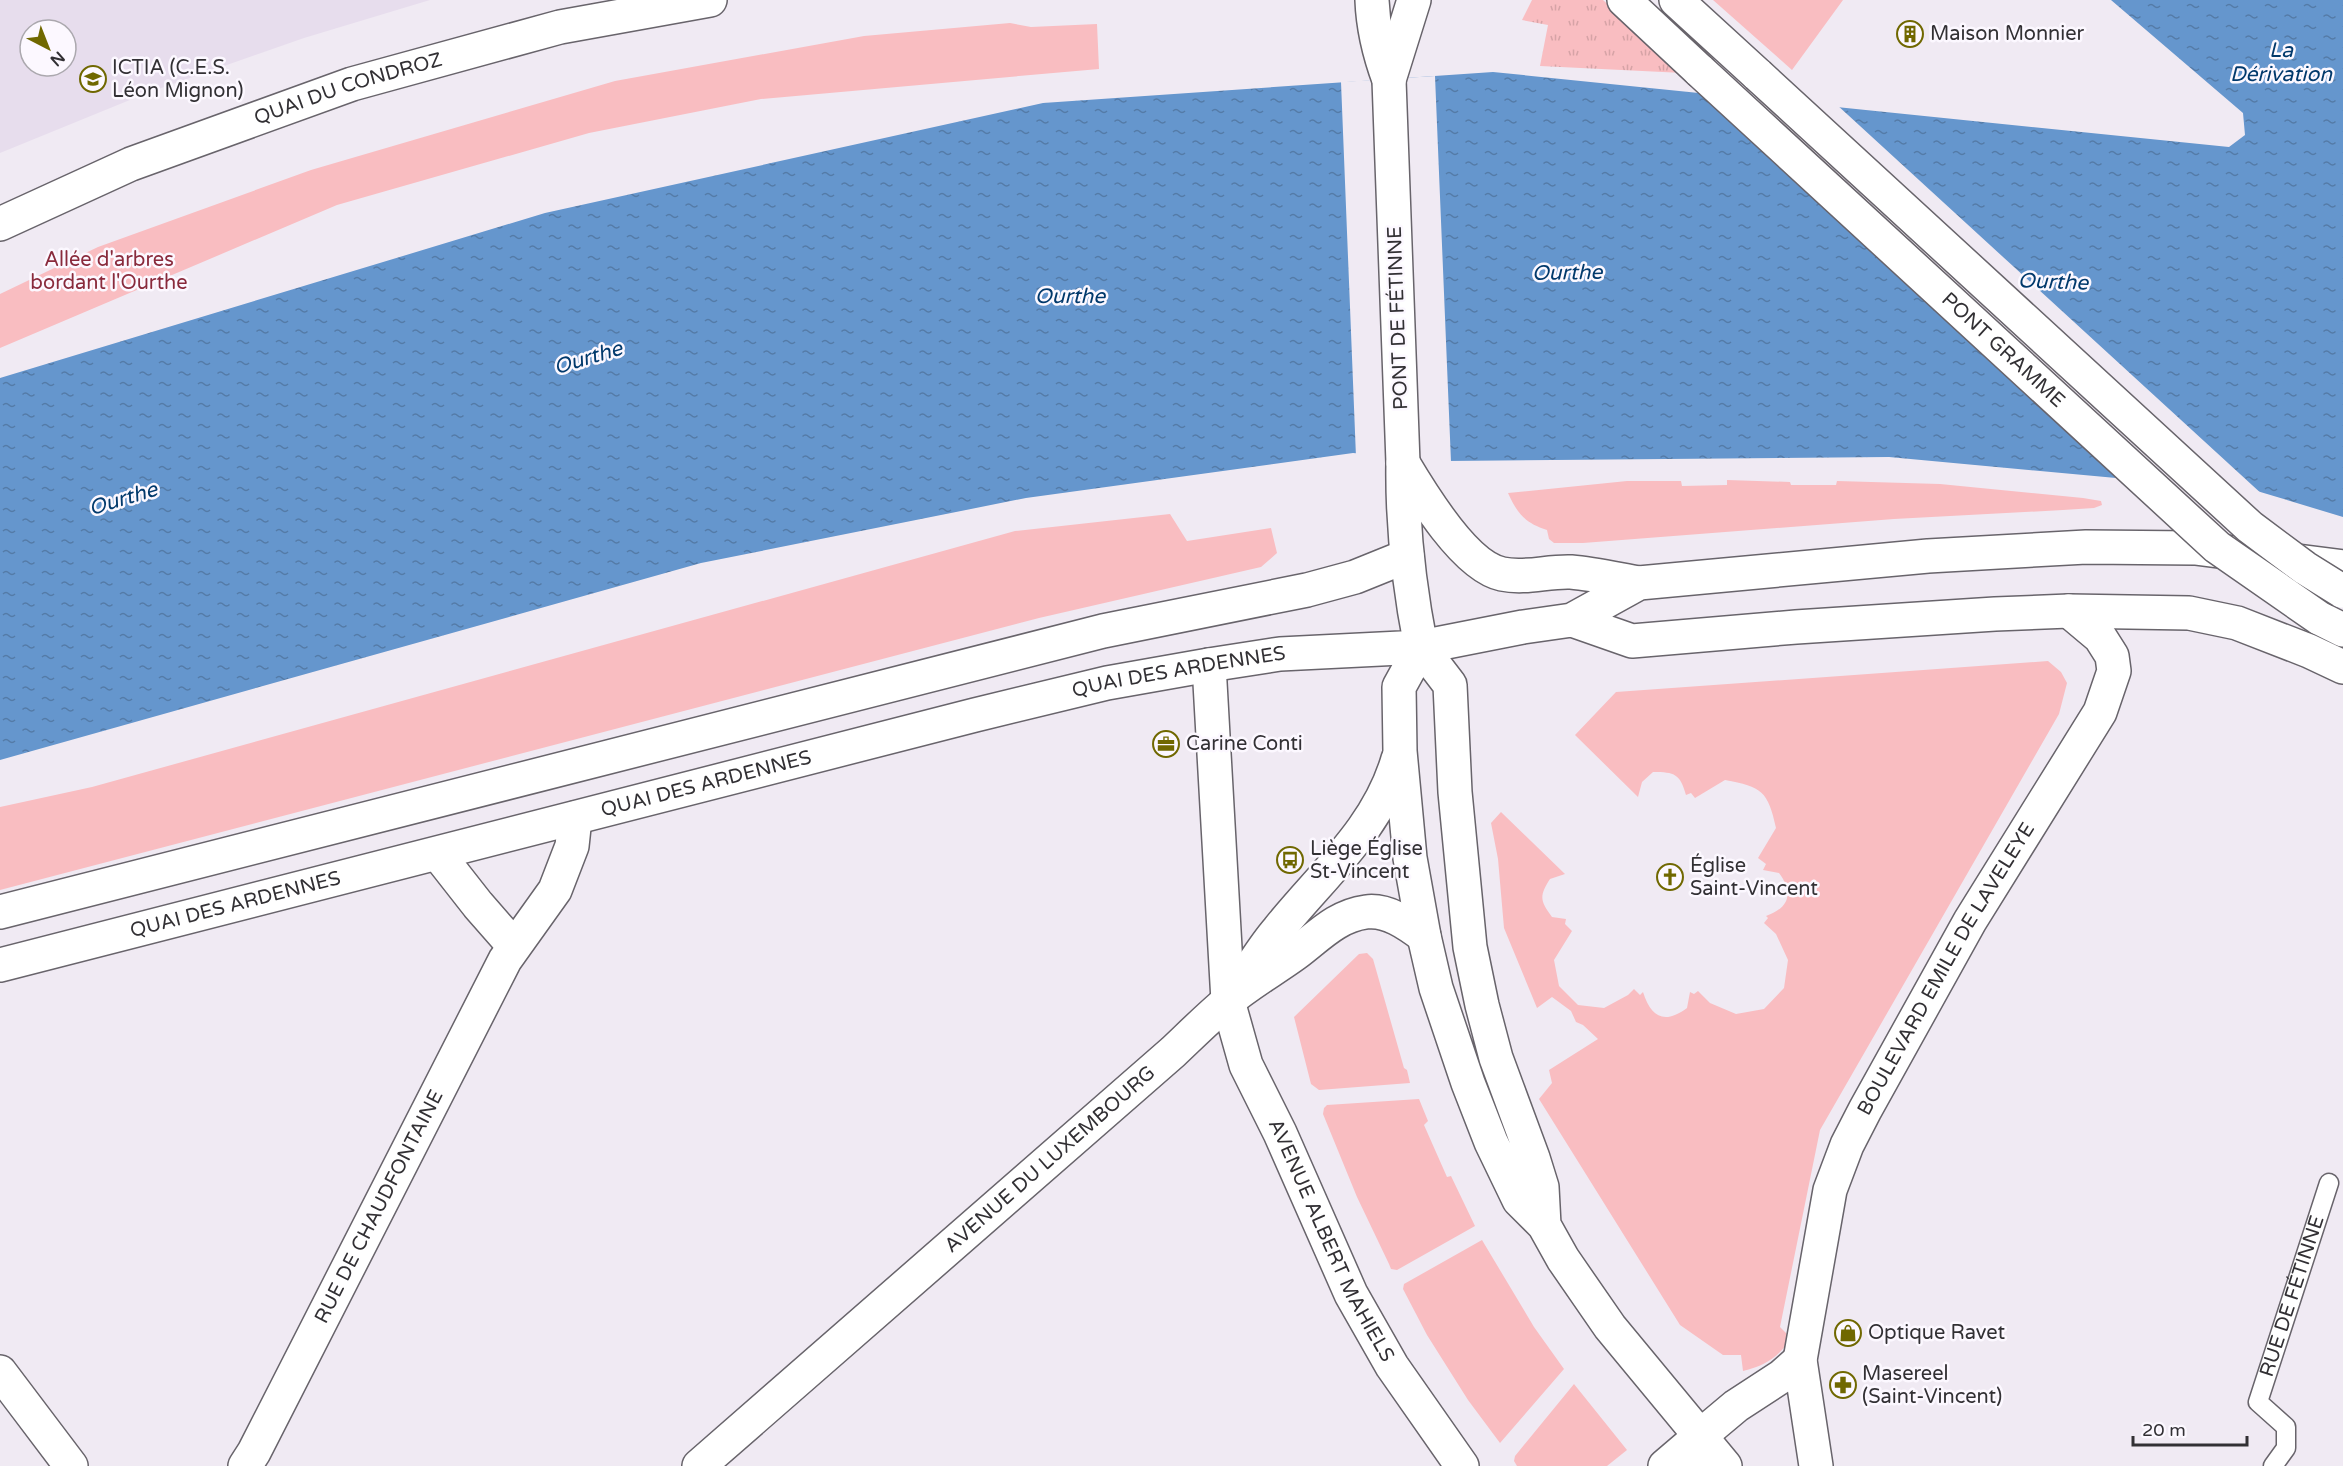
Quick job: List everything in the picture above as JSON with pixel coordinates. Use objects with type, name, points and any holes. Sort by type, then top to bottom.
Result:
[{"type":"street","name":"QUAI DU CONDROZ","points":[[0,224],[131,164],[352,84],[560,27],[710,0]]},
{"type":"street","name":"PONT DE FÉTINNE","points":[[1372,0],[1373,23],[1379,55],[1389,80]]},
{"type":"street","name":"PONT DE FÉTINNE","points":[[1407,556],[1403,510],[1389,80],[1414,0]]},
{"type":"street","name":"PONT GRAMME","points":[[1624,0],[2217,547],[2331,624]]},
{"type":"street","name":"PONT GRAMME","points":[[1677,0],[2250,527],[2298,563],[2343,583]]},
{"type":"street","points":[[1403,463],[1432,512],[1455,538],[1486,567],[1500,574],[1524,577],[1569,572],[1639,583],[1928,556],[2086,547],[2195,548],[2343,583]]},
{"type":"street","points":[[0,912],[1103,631],[1307,590],[1355,577],[1407,556],[1421,647],[1450,685],[1455,792],[1470,947],[1496,1058],[1542,1186],[1544,1226]]},
{"type":"street","points":[[1572,620],[1639,583]]},
{"type":"street","points":[[1572,620],[1632,641],[1820,626],[2069,611],[2188,613],[2237,623],[2343,667]]},
{"type":"street","name":"BOULEVARD EMILE DE LAVELEYE","points":[[1816,1466],[1800,1360],[1830,1190],[1847,1145],[1970,921],[2100,712],[2114,671],[2112,656],[2100,637],[2069,611]]},
{"type":"street","name":"QUAI DES ARDENNES","points":[[0,965],[1107,683],[1280,654],[1421,647],[1572,620]]},
{"type":"street","points":[[1421,647],[1399,687],[1401,751],[1410,858],[1424,936],[1451,1037],[1491,1142],[1520,1200],[1544,1226],[1563,1259],[1698,1451],[1725,1466]]},
{"type":"street","name":"AVENUE ALBERT MAHIELS","points":[[1209,665],[1228,1001],[1246,1065],[1280,1132],[1351,1293],[1392,1366],[1462,1466]]},
{"type":"street","points":[[1228,1001],[1277,930],[1355,843],[1392,779],[1401,751]]},
{"type":"street","name":"RUE DE CHAUDFONTAINE","points":[[258,1461],[514,946],[555,890],[572,846],[575,818]]},
{"type":"street","points":[[438,854],[514,946]]},
{"type":"street","name":"AVENUE DU LUXEMBOURG","points":[[699,1466],[1173,1052],[1228,1001],[1329,926],[1349,916],[1367,912],[1379,913],[1408,924],[1424,936]]},
{"type":"street","points":[[1665,1466],[1698,1451],[1736,1406],[1782,1376],[1800,1360]]},
{"type":"street","points":[[0,1372],[71,1466]]},
{"type":"lane","name":"RUE DE FÉTINNE","points":[[2273,1466],[2286,1448],[2286,1427],[2259,1402],[2329,1183]]},
{"type":"shaded area","name":"ICTIA (C.E.S. Léon Mignon)","points":[[0,0],[430,0],[304,38],[147,93],[0,153]]},
{"type":"green space","points":[[1532,0],[1603,0],[1683,73],[1540,66],[1548,25],[1522,20]]},
{"type":"green space","points":[[1713,0],[1843,0],[1792,70]]},
{"type":"green space","name":"Allée d'arbres bordant l'Ourthe","points":[[1010,23],[1031,27],[1097,24],[1099,69],[761,99],[589,133],[337,205],[0,348],[0,294],[98,247],[311,170],[615,81],[864,36]]},
{"type":"green space","points":[[1727,480],[1790,482],[1791,485],[1836,485],[1837,481],[1940,484],[2083,498],[2101,501],[2102,505],[2094,508],[1894,519],[1583,543],[1554,543],[1549,539],[1547,530],[1533,524],[1523,516],[1508,493],[1627,481],[1681,481],[1682,486],[1727,485]]},
{"type":"green space","points":[[1170,514],[1187,541],[1271,528],[1277,553],[1261,567],[1039,618],[0,890],[0,807],[92,787],[1015,531]]},
{"type":"green space","points":[[2048,661],[2061,672],[2067,683],[2059,714],[1820,1130],[1780,1327],[1791,1338],[1771,1360],[1743,1371],[1741,1355],[1723,1355],[1680,1325],[1539,1099],[1552,1083],[1549,1070],[1598,1039],[1583,1025],[1576,1022],[1571,1011],[1552,997],[1537,1008],[1504,928],[1498,859],[1491,823],[1501,812],[1565,874],[1550,879],[1542,898],[1552,917],[1566,919],[1565,924],[1572,931],[1554,960],[1559,986],[1578,1005],[1604,1008],[1628,995],[1634,989],[1640,995],[1643,992],[1654,1013],[1665,1017],[1687,1008],[1690,992],[1694,994],[1698,991],[1710,1003],[1736,1014],[1764,1009],[1784,988],[1788,960],[1776,934],[1764,923],[1768,918],[1766,916],[1780,909],[1784,904],[1788,893],[1779,873],[1763,870],[1766,864],[1758,858],[1776,828],[1766,798],[1747,785],[1725,780],[1695,798],[1691,793],[1686,795],[1676,776],[1653,772],[1642,782],[1638,797],[1575,735],[1616,692]]},
{"type":"green space","points":[[1367,953],[1373,959],[1410,1083],[1319,1090],[1311,1084],[1294,1017],[1359,954]]},
{"type":"green space","points":[[1419,1099],[1428,1121],[1424,1125],[1447,1177],[1451,1176],[1475,1226],[1397,1270],[1391,1269],[1357,1197],[1323,1114],[1327,1105]]},
{"type":"green space","points":[[1482,1240],[1534,1327],[1564,1369],[1500,1443],[1468,1400],[1427,1335],[1403,1289],[1404,1284]]},
{"type":"green space","points":[[1574,1384],[1627,1450],[1607,1466],[1517,1466],[1514,1461],[1515,1456]]},
{"type":"water","name":"Ourthe","points":[[2111,0],[2343,0],[2343,517],[2257,491],[1889,457],[1446,461],[1353,453],[1026,498],[701,563],[0,760],[0,378],[545,213],[1043,103],[1493,72],[2229,147],[2245,135],[2243,113]]},
{"type":"pier","points":[[1435,76],[1451,462],[1356,457],[1341,82]]},
{"type":"pier","points":[[1702,90],[1836,104],[2264,496],[2125,482]]},
{"type":"place","name":"Maison Monnier","points":[[1910,34]]},
{"type":"place","name":"ICTIA (C.E.S. Léon Mignon)","points":[[93,79]]},
{"type":"place","name":"Carine Conti","points":[[1166,744]]},
{"type":"place","name":"Liège Église St-Vincent","points":[[1290,860]]},
{"type":"place","name":"Église Saint-Vincent","points":[[1670,877]]},
{"type":"place","name":"Optique Ravet","points":[[1848,1333]]},
{"type":"place","name":"Masereel (Saint-Vincent)","points":[[1843,1385]]},
{"type":"water label","name":"La Dérivation","points":[[2281,62]]}]
